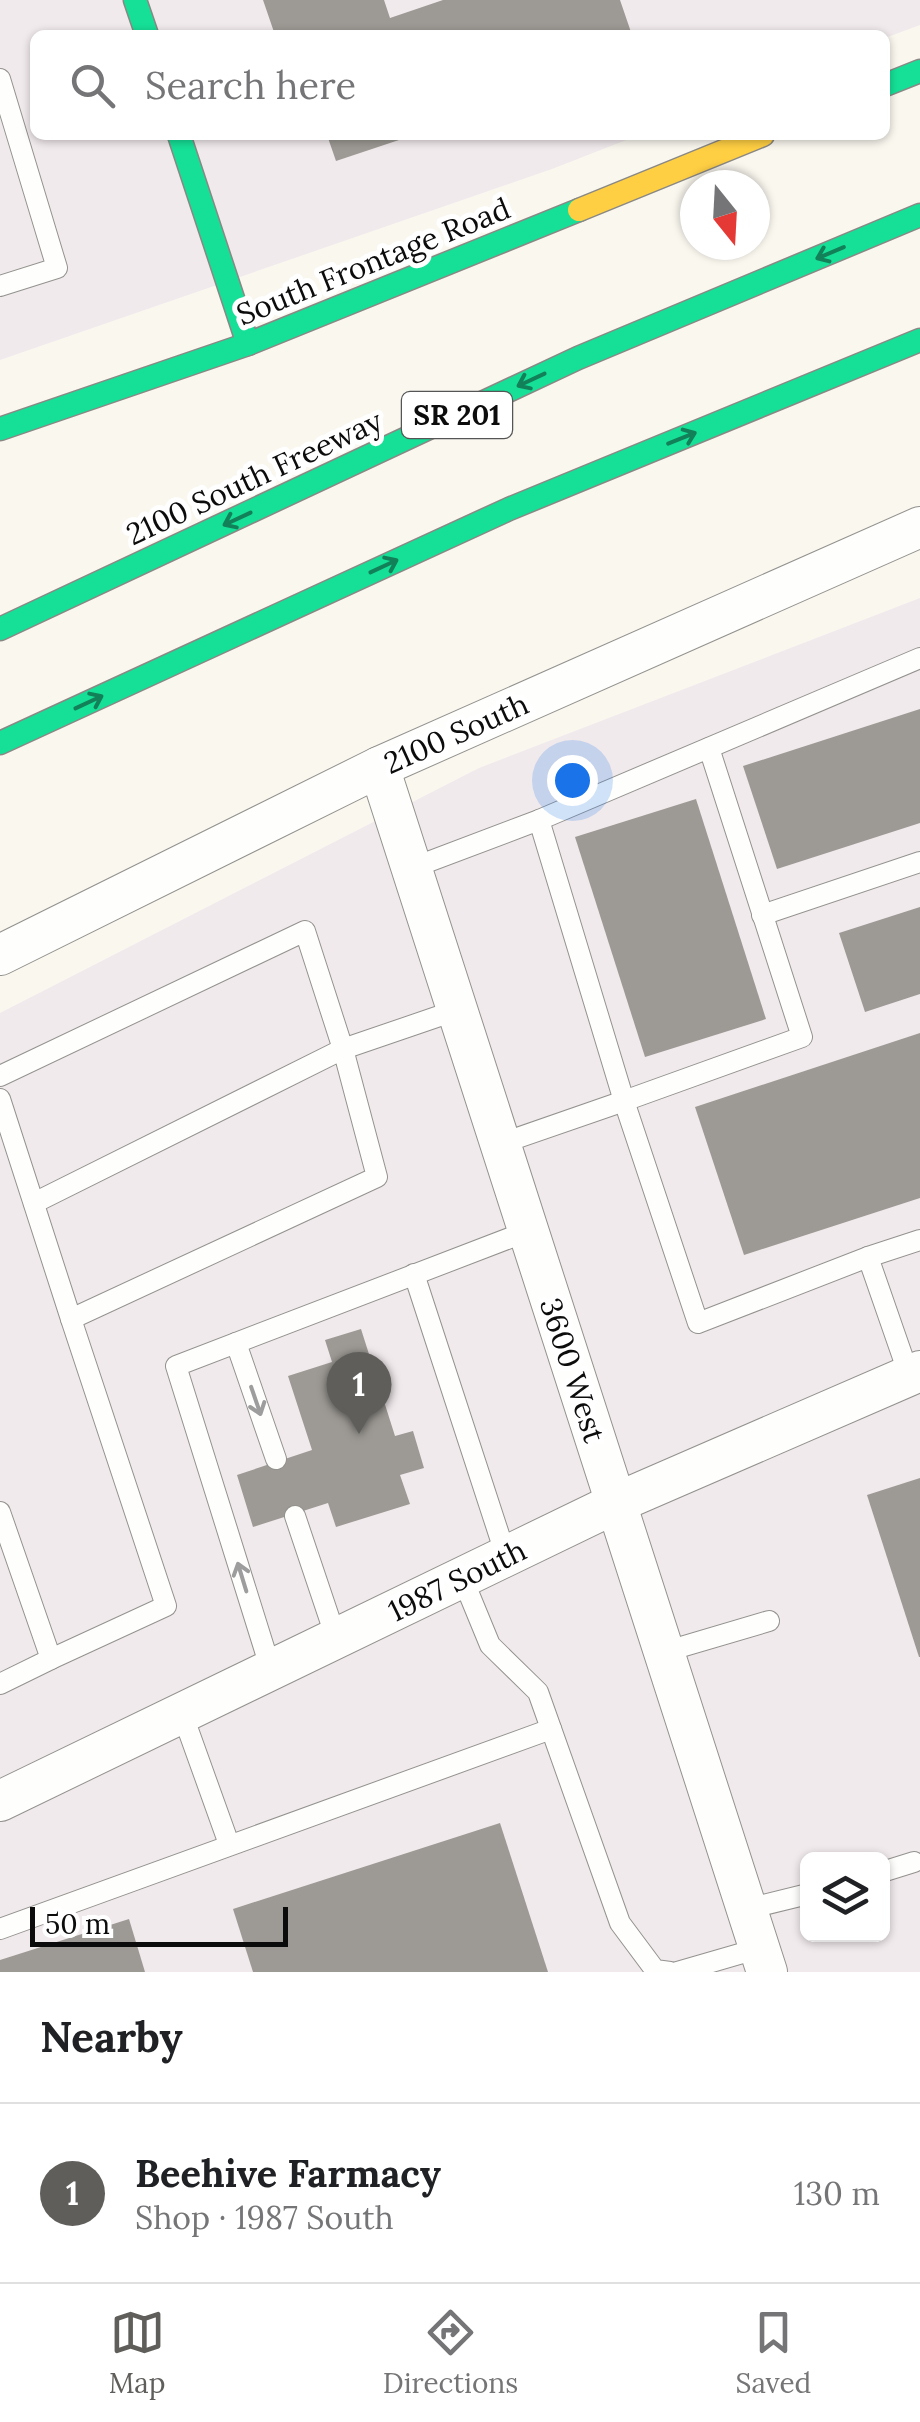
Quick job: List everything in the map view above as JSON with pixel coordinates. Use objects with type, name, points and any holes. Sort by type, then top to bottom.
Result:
[{"type":"main road","points":[[135,0],[144,30]]},
{"type":"main road","points":[[890,83],[920,71]]},
{"type":"main road","points":[[181,140],[248,344]]},
{"type":"main road","name":"South Frontage Road","points":[[0,429],[248,344],[751,140]]},
{"type":"main road","name":"2100 South Freeway","points":[[0,629],[578,358],[920,216]]},
{"type":"main road","points":[[0,743],[509,509],[920,340]]},
{"type":"street","name":"2100 South","points":[[0,955],[379,767],[920,527]]},
{"type":"street","name":"3600 West","points":[[379,767],[763,1960]]},
{"type":"street","name":"1987 South","points":[[0,1802],[616,1504],[915,1373]]},
{"type":"lane","points":[[0,79],[57,268],[0,286]]},
{"type":"lane","points":[[412,868],[539,820],[920,658]]},
{"type":"lane","points":[[500,1144],[802,1037],[709,748]]},
{"type":"lane","points":[[539,820],[624,1101],[698,1323],[920,1240]]},
{"type":"lane","points":[[762,914],[920,862]]},
{"type":"lane","points":[[0,1076],[306,932],[378,1177],[72,1318]]},
{"type":"lane","points":[[34,1203],[343,1049],[458,1010]]},
{"type":"lane","points":[[0,1099],[166,1606],[0,1684]]},
{"type":"lane","points":[[271,1670],[176,1366],[528,1231]]},
{"type":"lane","points":[[868,1258],[915,1373]]},
{"type":"lane","points":[[414,1274],[506,1556]]},
{"type":"lane","points":[[236,1343],[276,1460]]},
{"type":"lane","points":[[0,1512],[51,1660]]},
{"type":"lane","points":[[294,1516],[336,1638]]},
{"type":"lane","points":[[462,1577],[490,1645],[538,1692],[620,1923],[655,1970],[674,1972],[763,1960]]},
{"type":"lane","points":[[664,1652],[769,1621]]},
{"type":"lane","points":[[182,1713],[229,1844]]},
{"type":"lane","points":[[0,1929],[552,1730]]},
{"type":"lane","points":[[890,1870],[914,1862]]},
{"type":"lane","points":[[747,1909],[800,1896]]},
{"type":"shaded area","points":[[0,0],[920,0],[920,25],[890,36],[890,30],[30,30],[30,140],[626,140],[0,360]]},
{"type":"shaded area","points":[[920,598],[920,1972],[0,1972],[0,1013],[479,768]]},
{"type":"building","points":[[263,0],[384,0],[390,18],[443,0],[620,0],[630,30],[273,30]]},
{"type":"building","points":[[329,140],[399,140],[336,161]]},
{"type":"building","points":[[920,709],[920,823],[777,869],[743,766]]},
{"type":"building","points":[[696,799],[766,1019],[645,1057],[575,837]]},
{"type":"building","points":[[920,907],[920,994],[865,1012],[839,933]]},
{"type":"building","points":[[920,1033],[920,1198],[744,1255],[695,1107]]},
{"type":"building","points":[[361,1329],[395,1436],[413,1431],[424,1468],[400,1475],[410,1504],[336,1527],[328,1503],[253,1527],[237,1475],[312,1450],[288,1376],[332,1362],[325,1340]]},
{"type":"building","points":[[920,1478],[920,1657],[919,1657],[867,1495]]},
{"type":"building","points":[[500,1823],[548,1972],[253,1972],[233,1909]]},
{"type":"building","points":[[129,1919],[145,1972],[0,1972],[0,1960]]},
{"type":"traffic: fast","points":[[135,0],[145,30]]},
{"type":"traffic: fast","points":[[890,83],[920,71]]},
{"type":"traffic: fast","points":[[181,140],[248,344]]},
{"type":"traffic: fast","points":[[0,429],[248,344],[579,210]]},
{"type":"traffic: fast","points":[[0,629],[578,358],[920,215]]},
{"type":"traffic: fast","points":[[0,743],[509,509],[920,340]]},
{"type":"traffic: slow","points":[[579,210],[751,140]]},
{"type":"place","name":"Beehive Farmacy","points":[[359,1434]]}]
